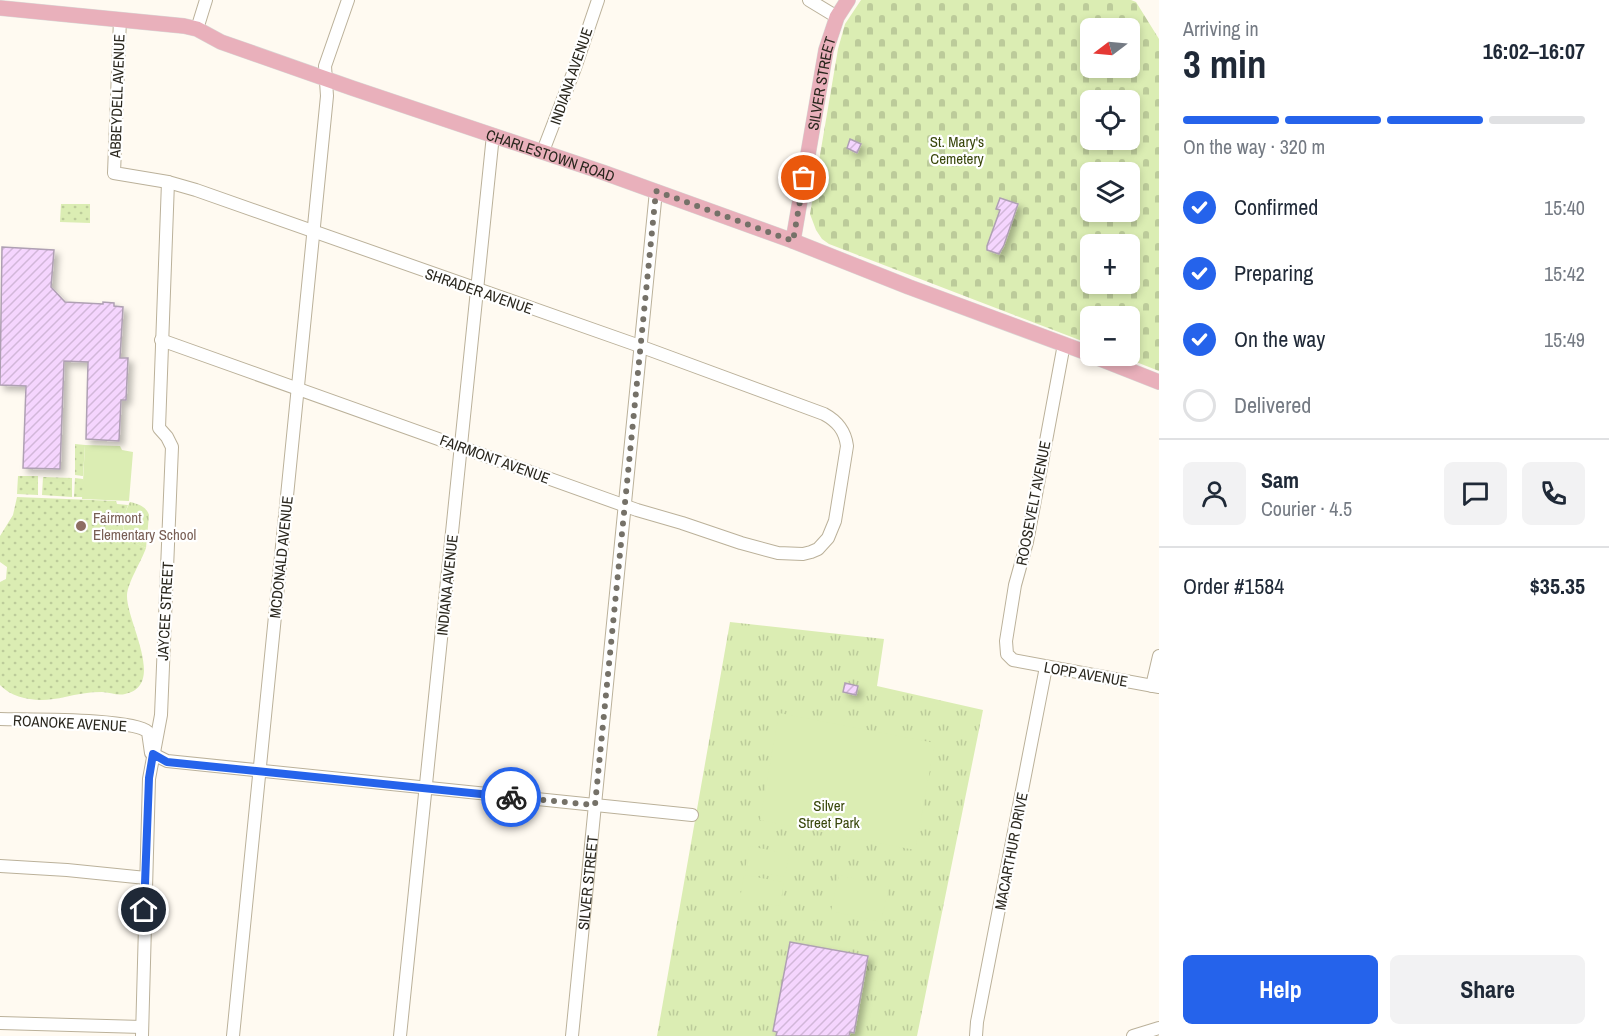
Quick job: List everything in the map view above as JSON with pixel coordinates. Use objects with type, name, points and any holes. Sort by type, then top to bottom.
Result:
[{"type":"main road","name":"SILVER STREET","points":[[793,241],[826,50],[837,17],[848,0]]},
{"type":"main road","name":"CHARLESTOWN ROAD","points":[[0,8],[120,19],[196,29],[220,42],[656,191],[1080,350]]},
{"type":"main road","name":"CHARLESTOWN ROAD","points":[[1119,366],[1159,382]]},
{"type":"street","points":[[196,29],[206,0]]},
{"type":"street","name":"MCDONALD AVENUE","points":[[233,1036],[327,96],[325,66],[348,0]]},
{"type":"street","name":"INDIANA AVENUE","points":[[543,151],[598,0]]},
{"type":"street","points":[[809,0],[837,17]]},
{"type":"street","name":"ABBEYDELL AVENUE","points":[[114,173],[120,19]]},
{"type":"street","name":"INDIANA AVENUE","points":[[400,1036],[493,135]]},
{"type":"street","name":"SHRADER AVENUE","points":[[114,173],[168,182],[824,414],[838,424],[846,438],[847,446],[835,521],[828,538]]},
{"type":"street","name":"JAYCEE STREET","points":[[142,1032],[149,778],[161,715],[172,447],[159,428],[168,182]]},
{"type":"street","name":"SILVER STREET","points":[[572,1036],[656,191]]},
{"type":"street","name":"FAIRMONT AVENUE","points":[[161,340],[624,505],[769,551],[803,554],[818,549],[828,538]]},
{"type":"street","name":"ROOSEVELT AVENUE","points":[[1013,660],[1007,654],[1006,641],[1015,585],[1027,542],[1064,344]]},
{"type":"street","points":[[1156,687],[1159,656]]},
{"type":"street","name":"LOPP AVENUE","points":[[1013,660],[1156,687]]},
{"type":"street","name":"MACARTHUR DRIVE","points":[[976,1036],[1046,667]]},
{"type":"street","name":"ROANOKE AVENUE","points":[[0,719],[137,726],[148,732],[150,749],[153,754]]},
{"type":"street","points":[[153,754],[167,762],[692,815]]},
{"type":"street","points":[[0,866],[146,878]]},
{"type":"street","points":[[0,1023],[142,1032]]},
{"type":"street","points":[[1133,1036],[1159,1028]]},
{"type":"green space","name":"St. Mary's Cemetery","points":[[861,0],[1131,0],[1136,2],[1159,39],[1159,371],[1140,364],[1140,306],[1080,306],[1080,340],[829,244],[822,239],[810,214],[838,49],[845,24]]},
{"type":"green space","points":[[61,204],[90,204],[90,223],[60,222]]},
{"type":"green space","points":[[75,444],[85,445],[83,476],[75,475]]},
{"type":"green space","points":[[85,445],[120,446],[122,450],[133,452],[129,501],[82,499]]},
{"type":"green space","points":[[18,476],[38,476],[38,495],[17,494]]},
{"type":"green space","points":[[43,477],[72,478],[72,497],[42,495]]},
{"type":"green space","points":[[75,478],[83,479],[83,497],[74,497]]},
{"type":"green space","points":[[17,497],[116,501],[117,504],[128,505],[124,532],[131,540],[146,548],[127,595],[144,666],[143,679],[137,689],[125,694],[92,692],[39,700],[14,695],[0,685],[0,582],[6,579],[7,567],[0,562],[0,536],[13,515]]},
{"type":"green space","points":[[130,502],[144,507],[148,512],[146,548],[131,540],[124,530],[124,518]]},
{"type":"green space","name":"Silver Street Park","points":[[730,622],[884,639],[877,686],[983,710],[917,1036],[657,1036]]},
{"type":"green space","points":[[779,713],[935,743],[915,850],[760,820]]},
{"type":"green space","points":[[749,846],[789,854],[785,877],[745,870]]},
{"type":"green space","points":[[744,875],[784,882],[780,906],[740,899]]},
{"type":"green space","points":[[839,875],[889,887],[881,922],[831,911]]},
{"type":"building","points":[[850,139],[861,144],[857,153],[847,148]]},
{"type":"building","points":[[1000,198],[1018,204],[999,254],[987,250],[987,246],[1000,210],[996,209]]},
{"type":"building","points":[[2,247],[54,250],[51,287],[65,302],[103,304],[103,302],[123,307],[120,358],[128,358],[126,400],[121,400],[119,441],[86,439],[88,362],[64,361],[60,469],[23,468],[26,386],[0,385]]},
{"type":"building","points":[[845,683],[858,686],[856,695],[843,692]]},
{"type":"building","points":[[790,942],[868,956],[854,1033],[850,1032],[849,1036],[776,1036],[777,1032],[773,1031]]},
{"type":"way so far","points":[[511,797],[595,805],[656,191],[793,241],[804,178]]},
{"type":"place","name":"Fairmont Elementary School","points":[[81,526]]},
{"type":"route","points":[[144,910],[149,778],[153,754],[167,762],[511,797]]}]
